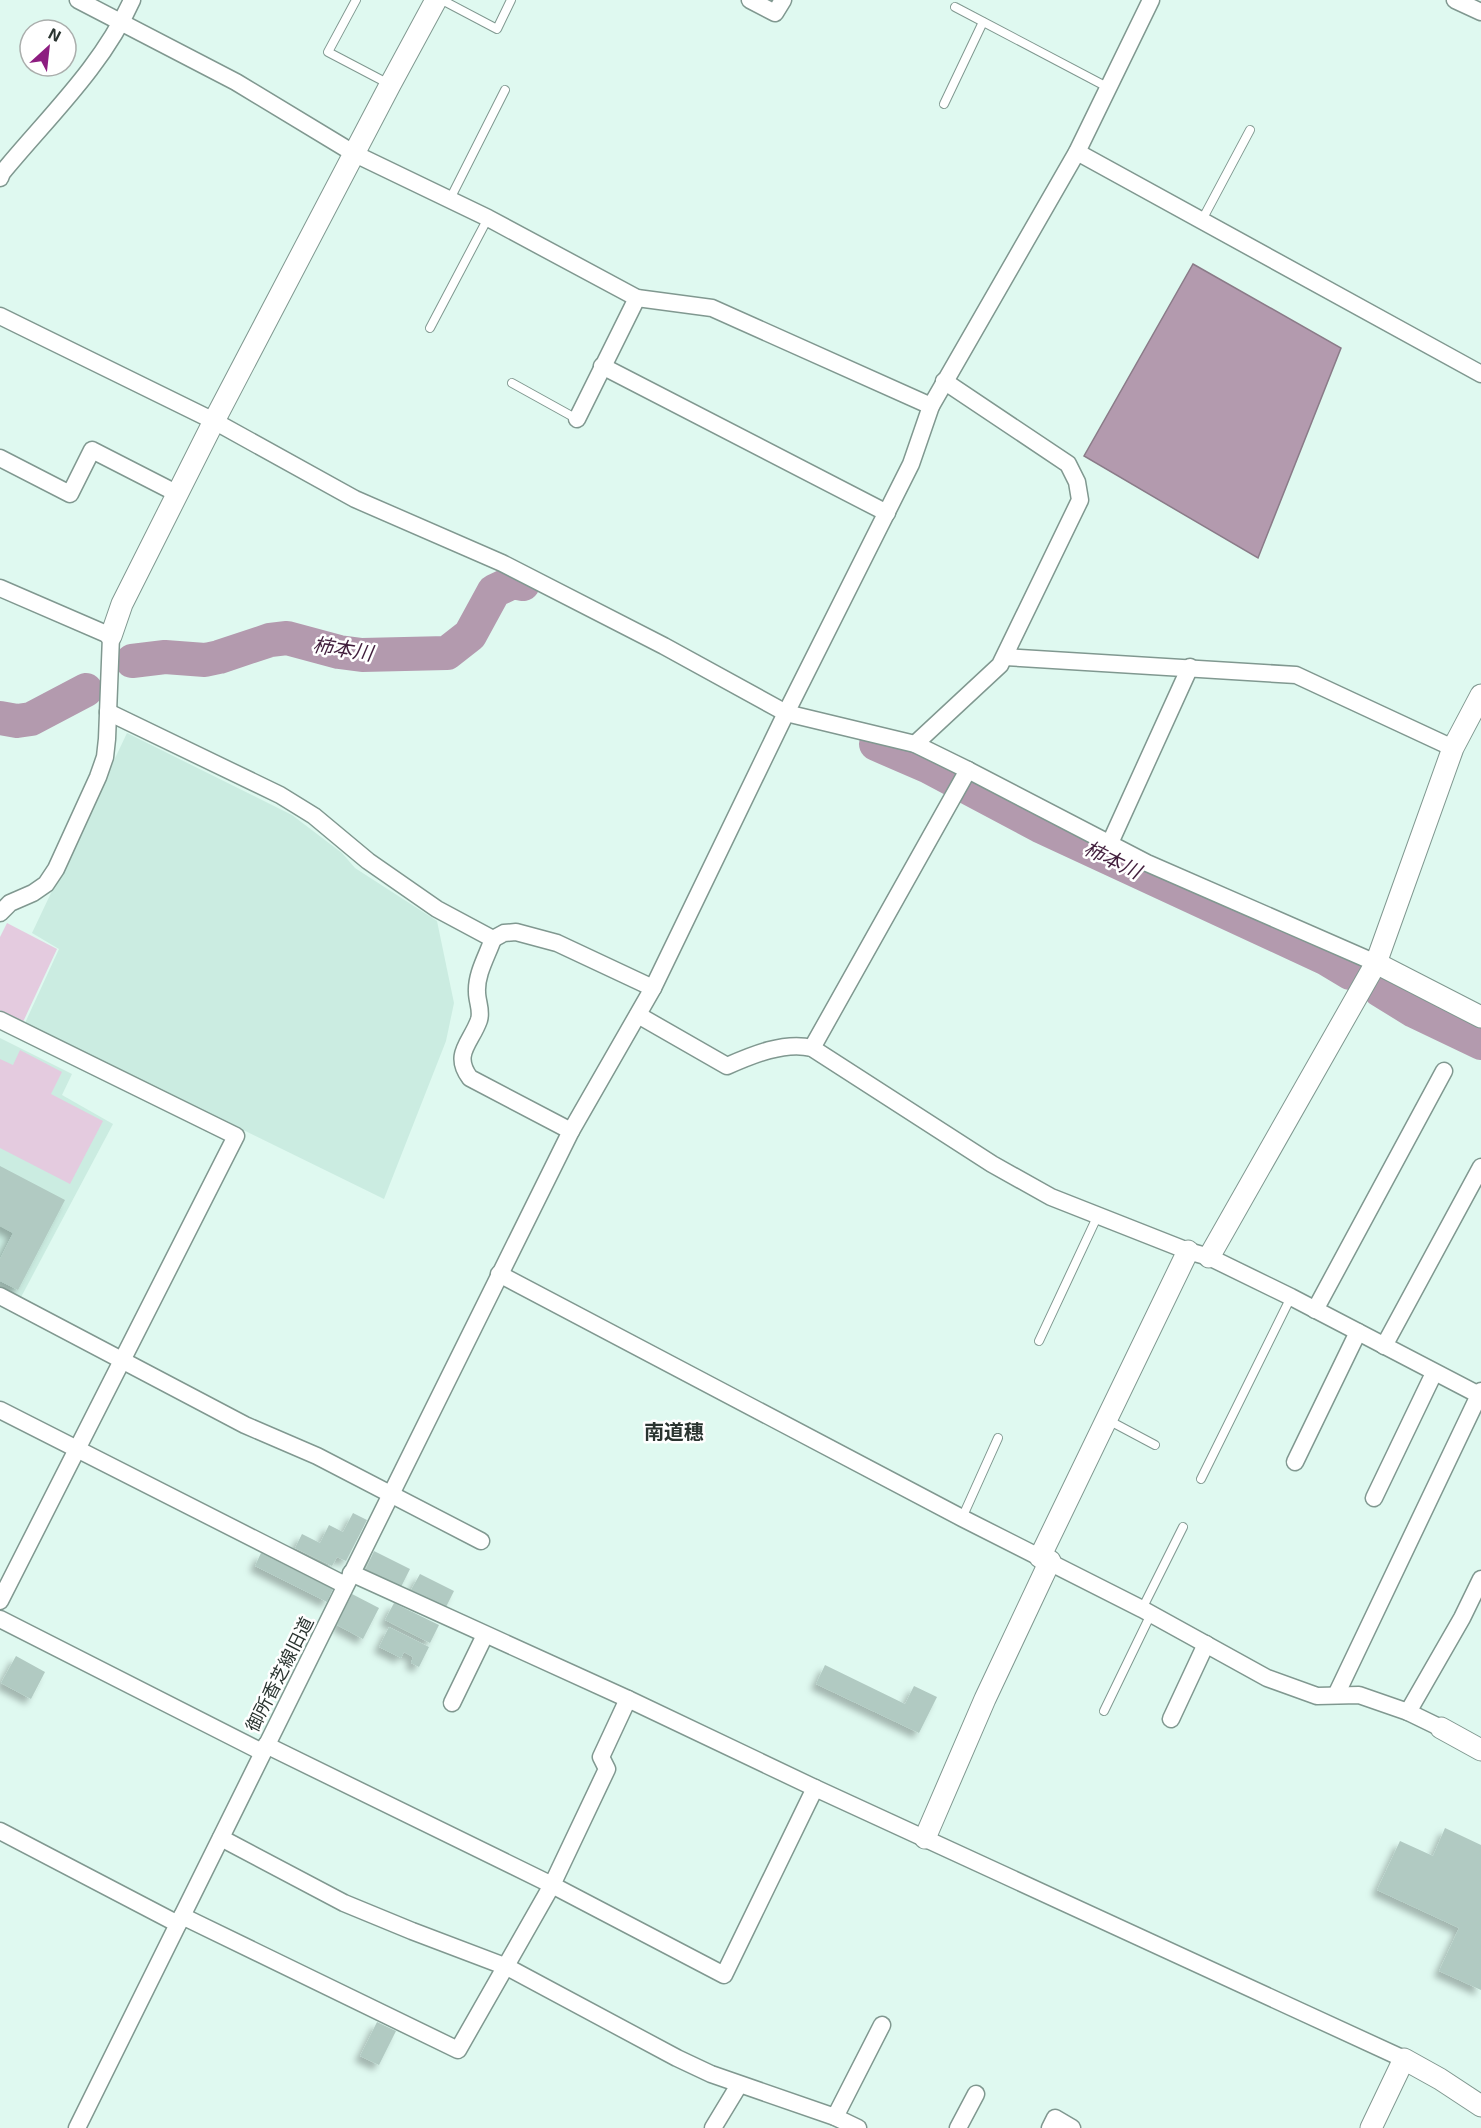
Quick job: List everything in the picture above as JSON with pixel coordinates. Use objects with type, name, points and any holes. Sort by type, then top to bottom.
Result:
[{"type":"street","points":[[78,0],[236,82],[355,154],[488,218],[637,298],[712,308],[931,406]]},
{"type":"street","points":[[0,178],[29,140],[84,79],[122,23],[132,0]]},
{"type":"street","points":[[0,913],[10,903],[33,893],[46,884],[56,869],[105,758],[111,636],[122,604],[214,421],[436,0]]},
{"type":"street","points":[[750,0],[775,13],[783,0]]},
{"type":"street","name":"御所香芝線旧道","points":[[77,2128],[571,1131],[654,988],[786,714],[911,464],[931,406],[1077,152],[1151,0]]},
{"type":"street","points":[[1455,0],[1481,12]]},
{"type":"street","points":[[1077,152],[1481,374]]},
{"type":"street","points":[[577,418],[637,298]]},
{"type":"street","points":[[0,316],[214,421],[355,499],[502,563],[664,646],[786,714],[915,744],[963,779],[1110,843],[1147,863],[1376,963],[1481,1017]]},
{"type":"street","points":[[602,366],[887,513]]},
{"type":"street","points":[[915,744],[1000,665],[1080,500],[1077,482],[1068,464],[944,381]]},
{"type":"street","points":[[0,458],[70,494],[92,450],[178,494]]},
{"type":"street","points":[[0,588],[111,636]]},
{"type":"street","points":[[1005,657],[1296,675],[1453,748]]},
{"type":"street","points":[[1110,843],[1190,668]]},
{"type":"street","points":[[1209,1257],[1376,963],[1453,748],[1481,695]]},
{"type":"street","points":[[108,712],[280,795],[314,816],[368,861],[437,909],[493,939]]},
{"type":"street","points":[[812,1048],[963,779]]},
{"type":"street","points":[[571,1131],[470,1078],[462,1068],[462,1055],[479,1019],[478,978],[493,939],[504,933],[516,932],[557,943],[654,988]]},
{"type":"street","points":[[638,1015],[727,1065],[783,1047],[812,1048],[992,1164],[1051,1197],[1188,1251],[1209,1257],[1291,1297],[1434,1373],[1480,1394],[1336,1695]]},
{"type":"street","points":[[0,1020],[236,1136],[0,1600]]},
{"type":"street","points":[[1316,1310],[1444,1071]]},
{"type":"street","points":[[1384,1346],[1481,1167]]},
{"type":"street","points":[[924,1838],[1107,1420],[1188,1251]]},
{"type":"street","points":[[499,1274],[962,1518],[1147,1611],[1267,1678],[1317,1696],[1359,1695],[1408,1712],[1481,1750]]},
{"type":"street","points":[[0,1296],[245,1425],[317,1456],[481,1541]]},
{"type":"street","points":[[1295,1462],[1358,1332]]},
{"type":"street","points":[[1374,1498],[1434,1373]]},
{"type":"street","points":[[0,1410],[76,1449],[348,1579],[485,1635],[628,1699],[815,1788],[1404,2059],[1481,2106]]},
{"type":"street","points":[[1408,1712],[1462,1618],[1481,1579]]},
{"type":"street","points":[[0,1619],[552,1885],[724,1975],[815,1788]]},
{"type":"street","points":[[452,1703],[485,1635]]},
{"type":"street","points":[[1171,1719],[1206,1644]]},
{"type":"street","points":[[0,1831],[180,1920],[458,2050],[552,1885],[608,1769],[601,1757],[628,1699]]},
{"type":"street","points":[[221,1838],[344,1903],[507,1967],[677,2058],[739,2085],[835,2117],[858,2128]]},
{"type":"street","points":[[835,2117],[882,2025]]},
{"type":"street","points":[[1371,2128],[1404,2059]]},
{"type":"street","points":[[713,2128],[739,2085]]},
{"type":"street","points":[[958,2128],[976,2094]]},
{"type":"street","points":[[1050,2128],[1055,2118],[1072,2128]]},
{"type":"lane","points":[[356,0],[328,52],[390,85]]},
{"type":"lane","points":[[442,0],[497,29],[512,0]]},
{"type":"lane","points":[[955,8],[1109,88]]},
{"type":"lane","points":[[944,104],[983,22]]},
{"type":"lane","points":[[450,199],[505,90]]},
{"type":"lane","points":[[1202,220],[1250,130]]},
{"type":"lane","points":[[430,328],[488,218]]},
{"type":"lane","points":[[512,383],[577,418]]},
{"type":"lane","points":[[1039,1341],[1098,1215]]},
{"type":"lane","points":[[1201,1479],[1291,1297]]},
{"type":"lane","points":[[1107,1420],[1155,1445]]},
{"type":"lane","points":[[962,1518],[998,1438]]},
{"type":"lane","points":[[1104,1711],[1183,1527]]},
{"type":"shaded area","points":[[1193,264],[1341,348],[1258,558],[1084,456]]},
{"type":"shaded area","points":[[127,733],[292,815],[342,853],[355,868],[437,921],[454,1003],[446,1041],[384,1199],[25,1023],[59,949],[32,933]]},
{"type":"shaded area","points":[[7,923],[57,949],[23,1022],[0,1010],[0,937]]},
{"type":"shaded area","points":[[0,1038],[72,1074],[62,1095],[113,1124],[19,1301],[0,1291]]},
{"type":"shaded area","points":[[20,1050],[62,1072],[51,1094],[103,1121],[70,1184],[0,1148],[0,1059],[13,1065]]},
{"type":"building","points":[[0,1166],[65,1200],[18,1290],[0,1281],[0,1259],[13,1233],[0,1226]]},
{"type":"building","points":[[353,1513],[367,1520],[346,1561],[337,1557],[332,1566],[295,1548],[302,1534],[320,1543],[329,1525],[343,1532]]},
{"type":"building","points":[[374,1551],[410,1569],[400,1589],[365,1571]]},
{"type":"building","points":[[261,1553],[333,1589],[327,1602],[255,1566]]},
{"type":"building","points":[[420,1574],[454,1591],[446,1607],[411,1590]]},
{"type":"building","points":[[352,1594],[379,1608],[363,1639],[337,1625]]},
{"type":"building","points":[[394,1603],[439,1625],[430,1643],[385,1620]]},
{"type":"building","points":[[389,1627],[429,1647],[419,1667],[411,1663],[413,1657],[404,1652],[401,1658],[379,1647]]},
{"type":"building","points":[[16,1656],[45,1672],[31,1699],[1,1683]]},
{"type":"building","points":[[825,1665],[905,1704],[914,1686],[937,1697],[919,1733],[816,1684]]},
{"type":"building","points":[[1445,1828],[1481,1845],[1481,1990],[1439,1971],[1459,1928],[1377,1890],[1400,1841],[1433,1856]]},
{"type":"building","points":[[377,2022],[396,2031],[379,2065],[360,2056]]},
{"type":"waterway","name":"柿本川","points":[[132,661],[165,657],[205,660],[270,640],[287,638],[339,652],[362,655],[447,653],[470,635],[494,591],[513,582],[523,584]]},
{"type":"waterway","name":"柿本川","points":[[0,718],[17,721],[31,719],[86,690]]},
{"type":"waterway","name":"柿本川","points":[[876,744],[929,767],[1040,826],[1325,958],[1350,973]]},
{"type":"waterway","name":"柿本川","points":[[1380,990],[1414,1011],[1481,1043]]},
{"type":"district","name":"南道穗","points":[[674,1431]]}]
